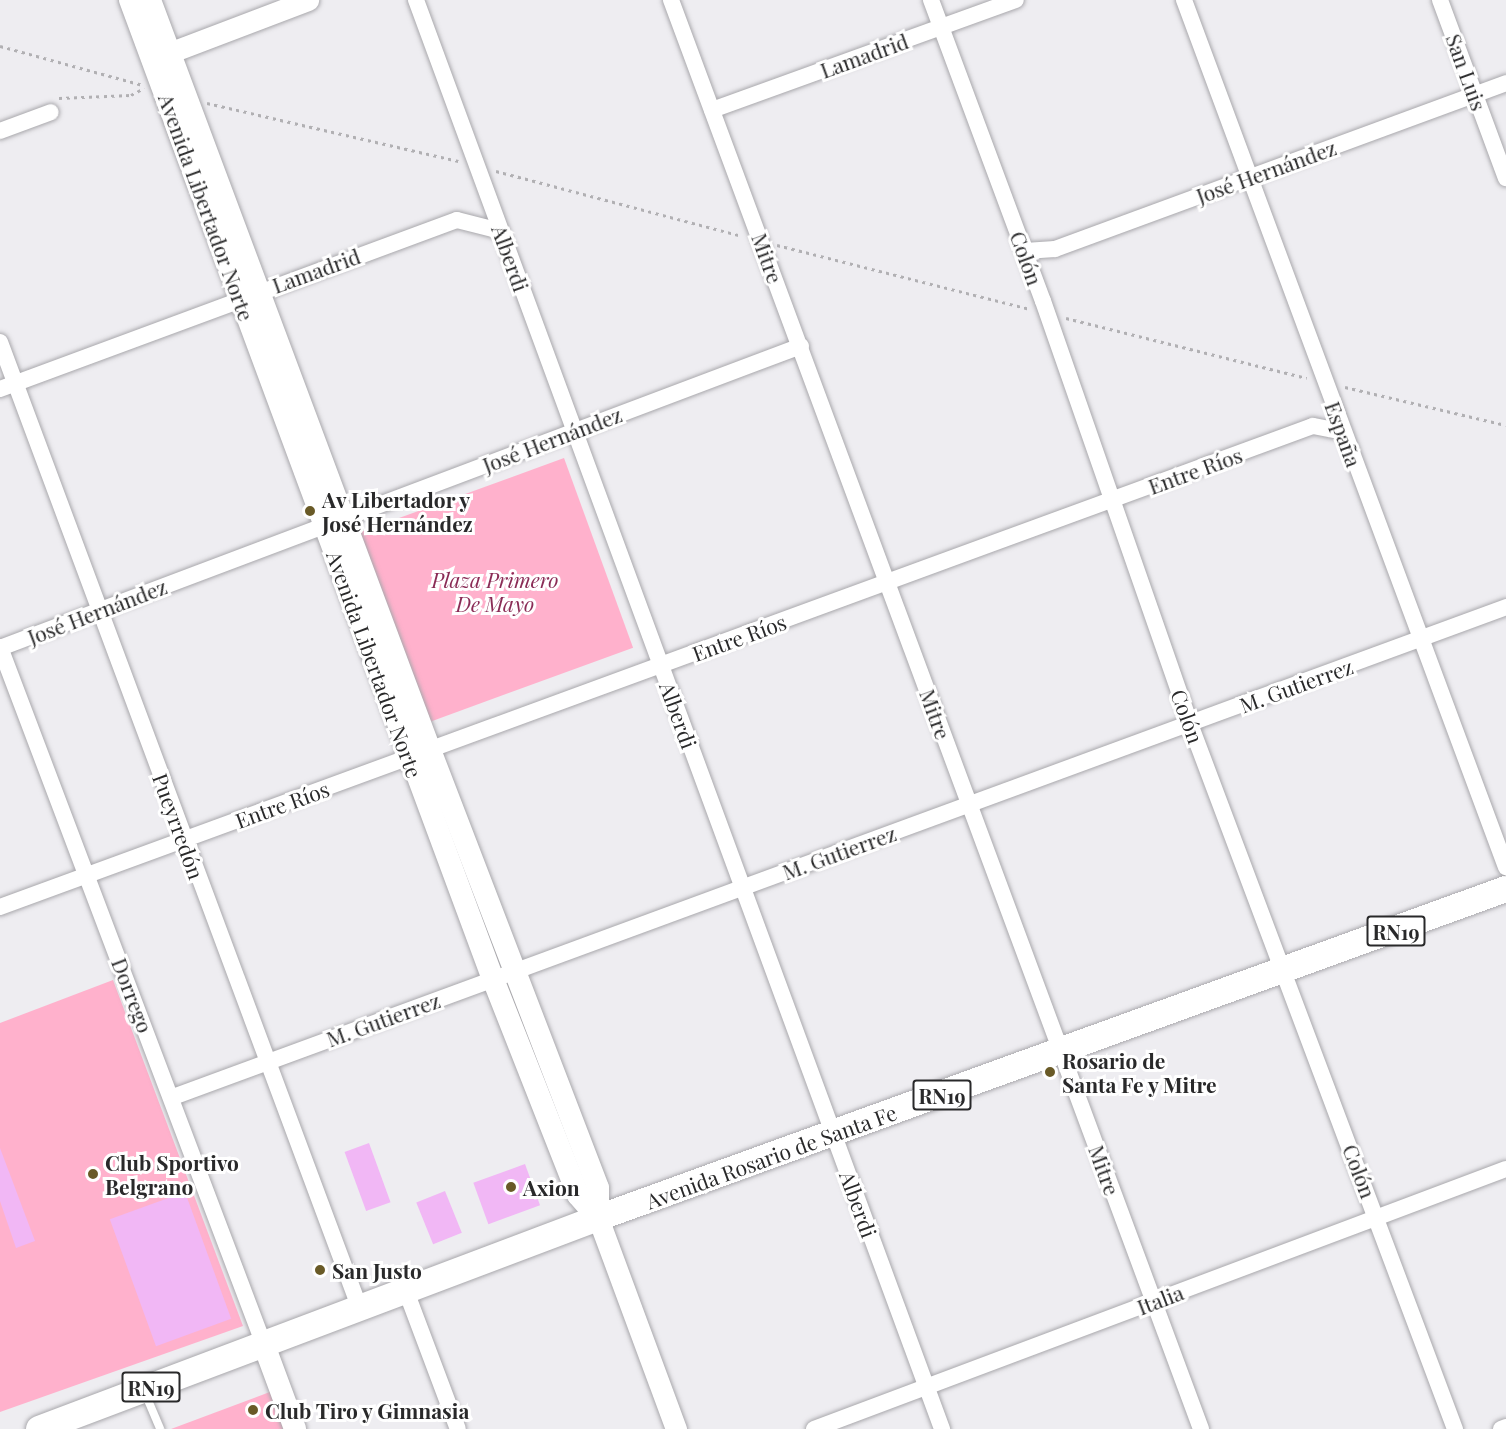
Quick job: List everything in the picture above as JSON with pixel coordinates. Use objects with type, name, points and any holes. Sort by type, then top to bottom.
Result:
[{"type":"main road","name":"Avenida Libertador Norte","points":[[130,0],[161,56],[504,975],[598,1188],[598,1218]]},
{"type":"main road","name":"Avenida Libertador Norte","points":[[150,0],[161,56]]},
{"type":"main road","name":"Avenida Rosario de Santa Fe","points":[[39,1429],[598,1218],[1062,1053],[1506,889]]},
{"type":"main road","points":[[264,1345],[295,1429]]},
{"type":"street","points":[[161,56],[308,0]]},
{"type":"street","name":"Alberdi","points":[[416,0],[942,1429]]},
{"type":"street","name":"Mitre","points":[[671,0],[1202,1429]]},
{"type":"street","name":"Colón","points":[[930,0],[1025,251],[1190,724],[1378,1218],[1455,1429]]},
{"type":"street","name":"Lamadrid","points":[[712,110],[1016,0]]},
{"type":"street","name":"España","points":[[1184,0],[1506,867]]},
{"type":"street","name":"San Luis","points":[[1440,0],[1506,178]]},
{"type":"street","name":"José Hernández","points":[[1025,251],[1055,249],[1506,83]]},
{"type":"street","points":[[0,131],[51,111]]},
{"type":"street","name":"Lamadrid","points":[[8,386],[251,294],[457,220],[500,231]]},
{"type":"street","name":"Pueyrredón","points":[[0,342],[8,386],[99,610],[360,1309]]},
{"type":"street","name":"José Hernández","points":[[0,648],[801,346]]},
{"type":"street","name":"Entre Ríos","points":[[0,907],[1313,426],[1343,432]]},
{"type":"street","name":"M. Gutierrez","points":[[172,1097],[1506,608]]},
{"type":"street","name":"Dorrego","points":[[0,648],[172,1097],[264,1345]]},
{"type":"street","name":"Italia","points":[[814,1429],[1506,1169]]},
{"type":"street","name":"Avenida Libertador Norte","points":[[598,1218],[676,1429]]},
{"type":"street","points":[[406,1291],[458,1429]]},
{"type":"street","points":[[1502,1429],[1506,1427]]},
{"type":"lane","points":[[144,1390],[160,1429]]},
{"type":"path","points":[[51,111],[52,99],[131,94],[146,86]]},
{"type":"green space","name":"Plaza Primero De Mayo","points":[[564,458],[633,648],[428,722],[359,533]]},
{"type":"green space","name":"Club Sportivo Belgrano","points":[[113,980],[243,1326],[0,1412],[0,1023]]},
{"type":"green space","name":"Club Tiro y Gimnasia","points":[[275,1390],[289,1429],[171,1429]]},
{"type":"building","points":[[369,1143],[391,1202],[366,1211],[345,1152]]},
{"type":"building","points":[[0,1148],[35,1241],[16,1248],[0,1201]]},
{"type":"building","points":[[525,1164],[540,1205],[488,1224],[473,1183]]},
{"type":"building","points":[[445,1191],[462,1233],[433,1244],[416,1203]]},
{"type":"building","points":[[185,1192],[231,1319],[156,1346],[110,1219]]},
{"type":"place","name":"Av Libertador y José Hernández","points":[[310,511]]},
{"type":"place","name":"Rosario de Santa Fe y Mitre","points":[[1050,1072]]},
{"type":"place","name":"Club Sportivo Belgrano","points":[[93,1174]]},
{"type":"place","name":"Axion","points":[[511,1187]]},
{"type":"place","name":"San Justo","points":[[320,1270]]},
{"type":"place","name":"Club Tiro y Gimnasia","points":[[253,1410]]}]
